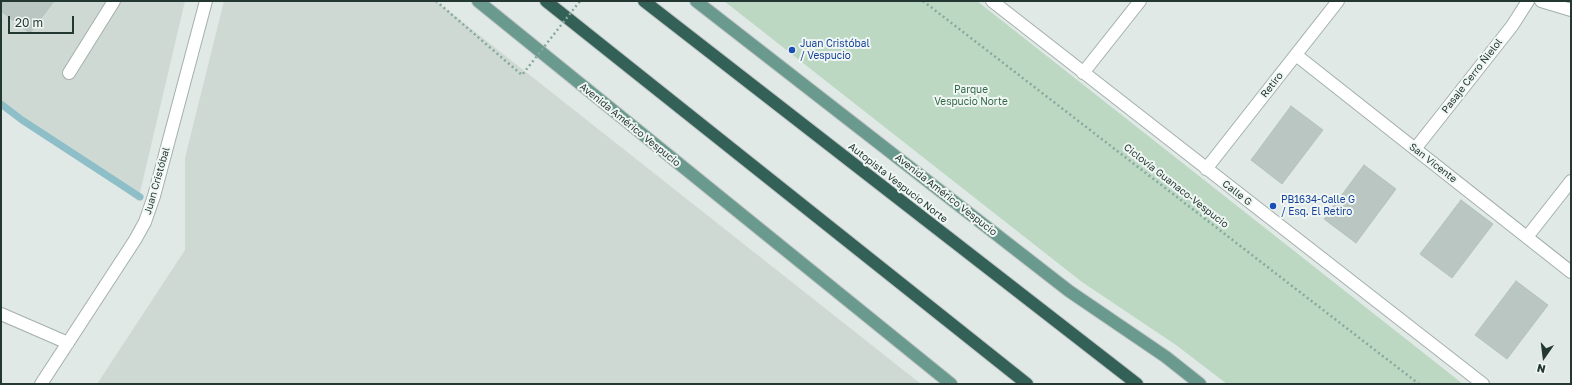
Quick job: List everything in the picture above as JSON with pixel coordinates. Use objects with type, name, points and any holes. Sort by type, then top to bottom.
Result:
[{"type":"highway","points":[[546,1],[1027,384]]},
{"type":"highway","name":"Autopista Vespucio Norte","points":[[644,1],[1137,384]]},
{"type":"main road","name":"Avenida Américo Vespucio","points":[[478,1],[950,384]]},
{"type":"main road","name":"Avenida Américo Vespucio","points":[[696,1],[1069,291],[1166,357],[1200,384]]},
{"type":"street","points":[[70,73],[114,1]]},
{"type":"street","name":"Juan Cristóbal","points":[[41,384],[135,240],[145,222],[154,196],[206,1]]},
{"type":"street","name":"Calle G","points":[[992,1],[1483,384]]},
{"type":"street","points":[[1083,73],[1140,1]]},
{"type":"street","name":"Retiro","points":[[1206,169],[1338,1]]},
{"type":"street","name":"Pasaje Cerro Ñielol","points":[[1415,149],[1512,26],[1528,1]]},
{"type":"street","points":[[1541,1],[1571,10]]},
{"type":"street","name":"San Vicente","points":[[1296,55],[1571,272]]},
{"type":"street","points":[[1527,237],[1571,181]]},
{"type":"street","points":[[1,314],[68,343]]},
{"type":"path","points":[[436,1],[522,75],[580,1]]},
{"type":"path","name":"Ciclovía Guanaco-Vespucio","points":[[923,1],[1419,384]]},
{"type":"shaded area","points":[[1,1],[185,1],[138,201],[1,103]]},
{"type":"shaded area","points":[[224,1],[436,1],[921,384],[97,384],[185,250],[185,158]]},
{"type":"green space","name":"Parque Vespucio Norte","points":[[724,1],[977,1],[1463,384],[1227,384],[1176,345],[1082,282]]},
{"type":"building","points":[[1,1],[54,1],[30,33],[1,11]]},
{"type":"building","points":[[1291,106],[1323,130],[1282,184],[1251,160]]},
{"type":"building","points":[[1364,165],[1396,189],[1356,243],[1324,219]]},
{"type":"building","points":[[1461,200],[1493,224],[1452,278],[1420,254]]},
{"type":"building","points":[[1516,281],[1548,305],[1507,359],[1475,335]]},
{"type":"waterway","points":[[1,104],[22,120],[140,197]]},
{"type":"place","name":"Juan Cristóbal / Vespucio","points":[[792,50]]},
{"type":"place","name":"PB1634-Calle G / Esq. El Retiro","points":[[1273,206]]}]
